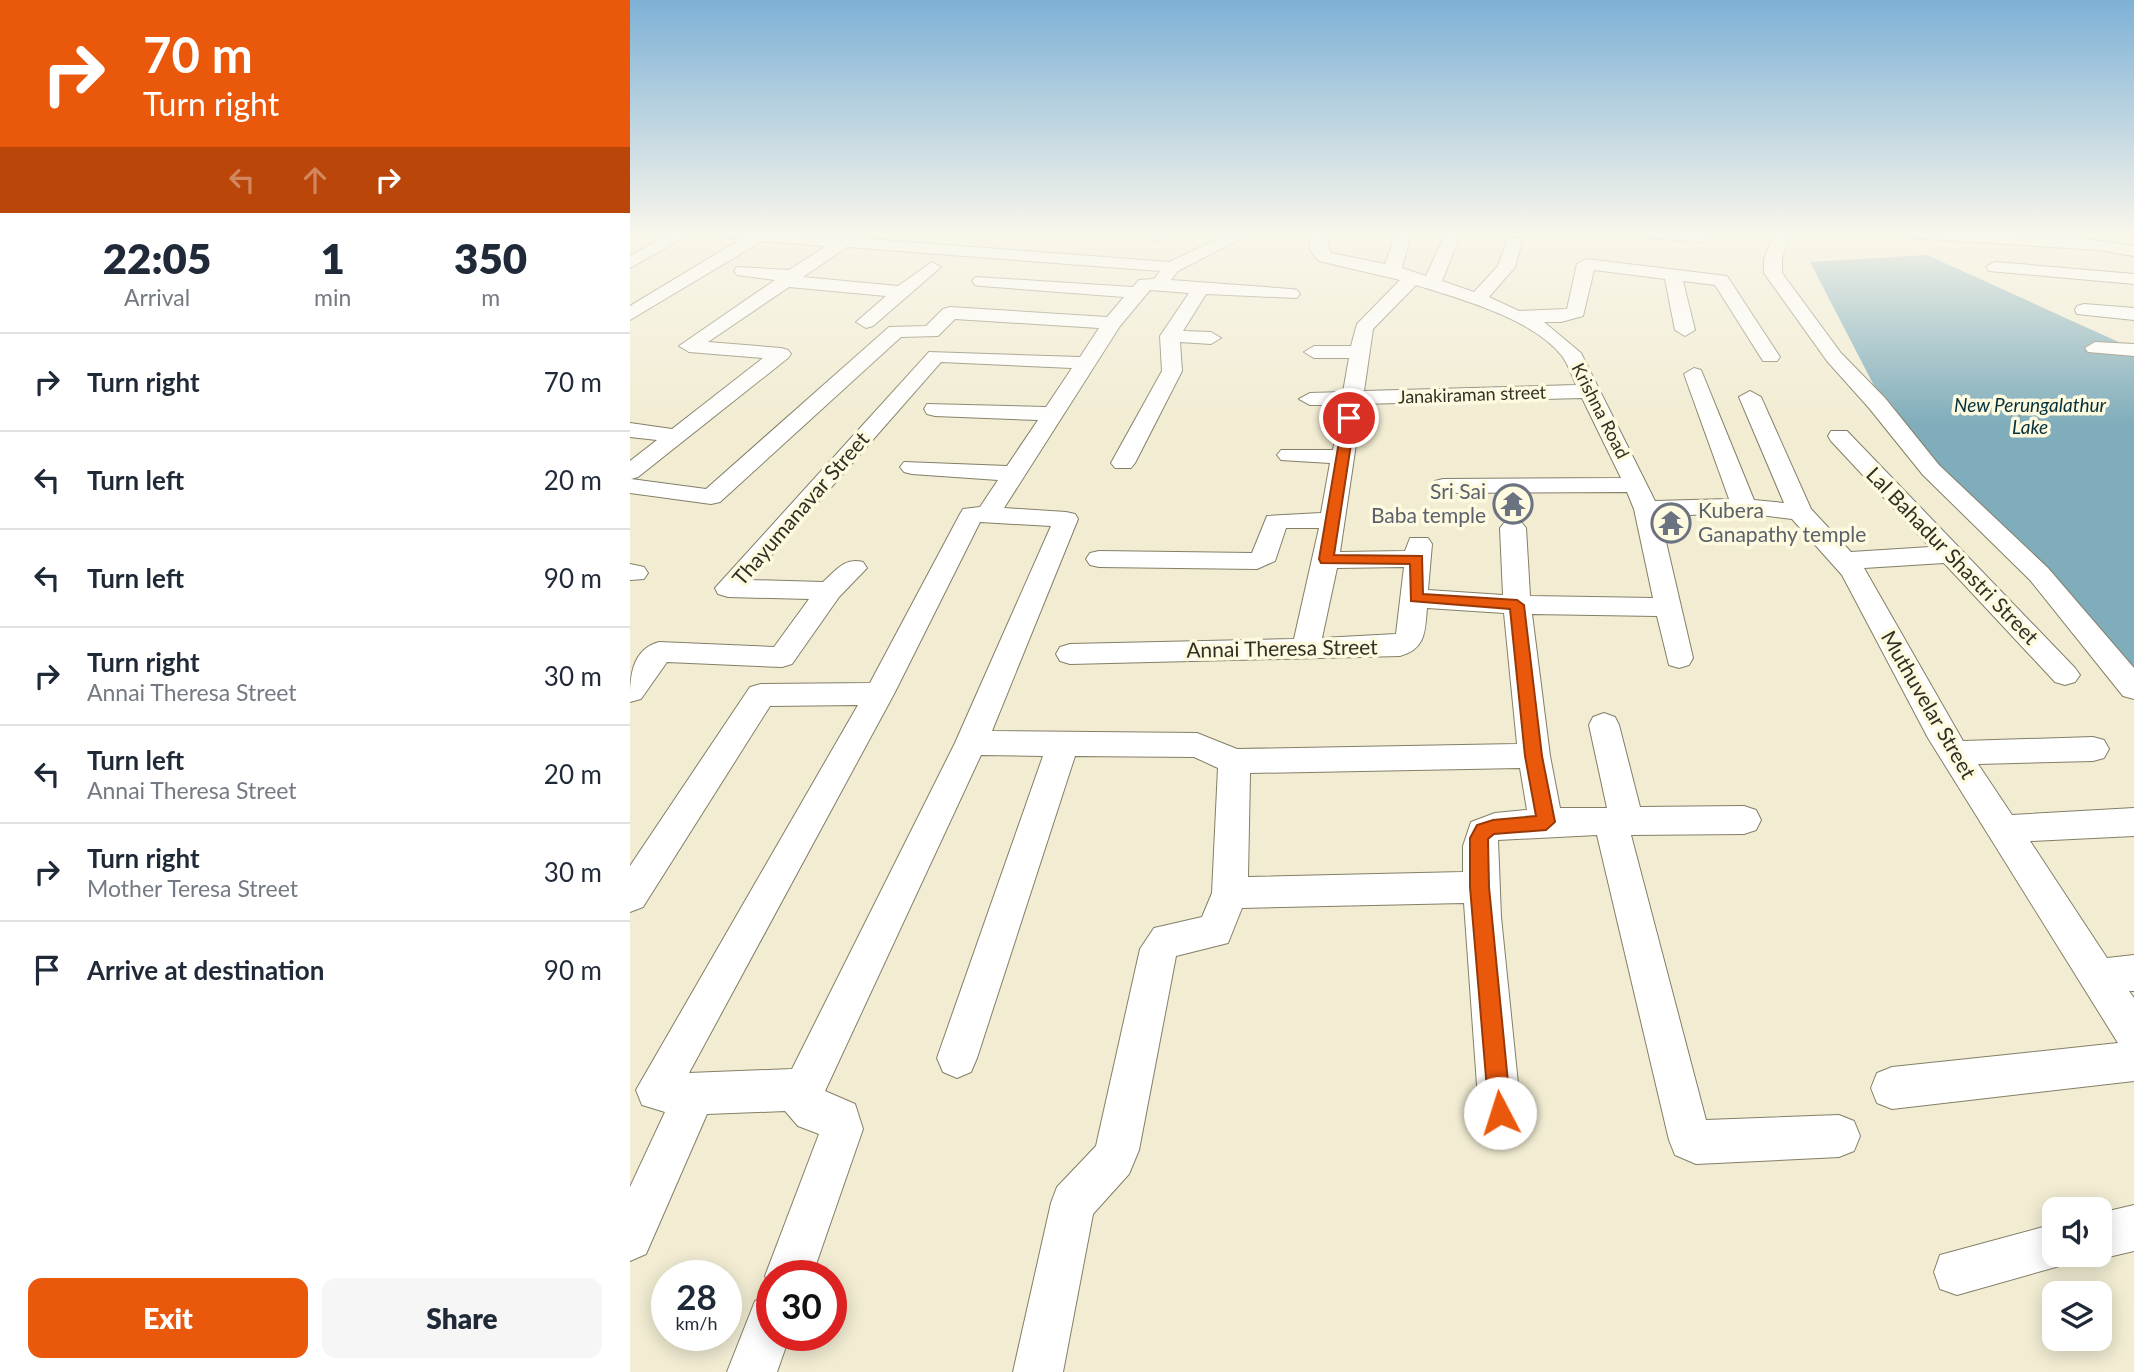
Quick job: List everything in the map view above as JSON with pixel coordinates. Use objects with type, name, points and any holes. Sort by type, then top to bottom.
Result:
[{"type":"street","points":[[630,314],[660,296]]},
{"type":"street","points":[[630,472],[781,354],[689,346],[763,296]]},
{"type":"street","points":[[866,322],[895,296]]},
{"type":"street","points":[[987,515],[1112,323],[1138,296]]},
{"type":"street","points":[[1123,463],[1172,371],[1170,336],[1196,296]]},
{"type":"street","points":[[1307,647],[1326,559],[1364,328],[1394,296]]},
{"type":"street","name":"Krishna Road","points":[[1469,296],[1542,328],[1571,353],[1592,391],[1641,497],[1679,658]]},
{"type":"street","points":[[1478,299],[1481,296]]},
{"type":"street","points":[[1517,316],[1561,316],[1576,312],[1579,296]]},
{"type":"street","points":[[1678,296],[1685,330]]},
{"type":"street","points":[[1733,296],[1770,357]]},
{"type":"street","points":[[1789,296],[1834,357],[1877,403],[1931,470],[2067,605],[2134,688]]},
{"type":"street","points":[[2084,310],[2134,314]]},
{"type":"street","points":[[630,486],[711,497],[895,331],[931,332],[950,313],[1112,323]]},
{"type":"street","points":[[1338,328],[1364,328]]},
{"type":"street","points":[[1170,336],[1211,338]]},
{"type":"street","points":[[2095,348],[2134,350]]},
{"type":"street","points":[[1314,352],[1360,352]]},
{"type":"street","name":"Thayumanavar Street","points":[[829,591],[728,588],[936,356],[1086,363]]},
{"type":"street","points":[[1694,374],[1744,506]]},
{"type":"street","name":"Janakiraman street","points":[[1310,399],[1592,391]]},
{"type":"street","name":"Muthuvelar Street","points":[[1750,397],[1800,512],[1853,571],[1954,753],[2134,1033]]},
{"type":"street","points":[[936,409],[1053,414]]},
{"type":"street","points":[[630,430],[677,436]]},
{"type":"street","name":"Lal Bahadur Shastri Street","points":[[1839,436],[2065,675]]},
{"type":"street","points":[[1289,455],[1342,457]]},
{"type":"street","points":[[912,467],[1014,474]]},
{"type":"street","points":[[1443,486],[1641,497],[1800,512]]},
{"type":"street","points":[[794,1260],[842,1129],[840,1119],[808,1108],[803,1103],[804,1089],[971,743],[1066,519],[972,514],[879,694],[657,1090],[695,1094],[804,1089]]},
{"type":"street","points":[[1098,559],[1257,561],[1266,555],[1276,521],[1332,520]]},
{"type":"street","points":[[1513,528],[1517,605],[1534,756],[1546,822]]},
{"type":"street","name":"Annai Theresa Street","points":[[1070,654],[1307,647],[1393,648],[1406,644],[1410,638],[1416,598],[1418,552],[1326,559]]},
{"type":"street","points":[[1844,561],[1951,554]]},
{"type":"street","points":[[630,650],[782,657],[829,591],[855,568]]},
{"type":"street","points":[[1416,598],[1517,605],[1669,607]]},
{"type":"street","points":[[630,691],[659,652]]},
{"type":"street","points":[[630,895],[761,695],[879,694]]},
{"type":"street","points":[[1604,725],[1619,823],[1690,1140],[1696,1142],[1839,1136]]},
{"type":"street","points":[[971,743],[1197,745],[1234,761],[1534,756]]},
{"type":"street","points":[[957,1058],[1063,744]]},
{"type":"street","points":[[1954,753],[2093,749]]},
{"type":"street","points":[[1038,1372],[1073,1203],[1114,1159],[1117,1150],[1159,949],[1167,940],[1215,931],[1230,894],[1234,761]]},
{"type":"street","points":[[1500,1113],[1480,887],[1479,838],[1484,831],[1546,822],[1744,820]]},
{"type":"street","points":[[2003,829],[2134,822]]},
{"type":"street","points":[[1230,894],[1480,887]]},
{"type":"street","points":[[2096,977],[2134,973]]},
{"type":"street","points":[[1892,1088],[2134,1061]]},
{"type":"street","points":[[630,1238],[695,1094]]},
{"type":"street","points":[[2112,1233],[2134,1228]]},
{"type":"street","points":[[1957,1272],[2042,1250]]},
{"type":"street","points":[[752,1372],[760,1351]]},
{"type":"water","name":"New Perungalathur Lake","points":[[1828,296],[2017,296],[2134,349],[2134,667],[1898,432]]},
{"type":"place","name":"Sri Sai Baba temple","points":[[1513,504]]},
{"type":"place","name":"Kubera Ganapathy temple","points":[[1671,523]]},
{"type":"route","points":[[1349,418],[1326,559],[1417,559],[1416,598],[1517,605],[1528,682],[1534,756],[1546,822],[1493,827],[1484,831],[1479,838],[1480,887],[1500,1113]]}]
